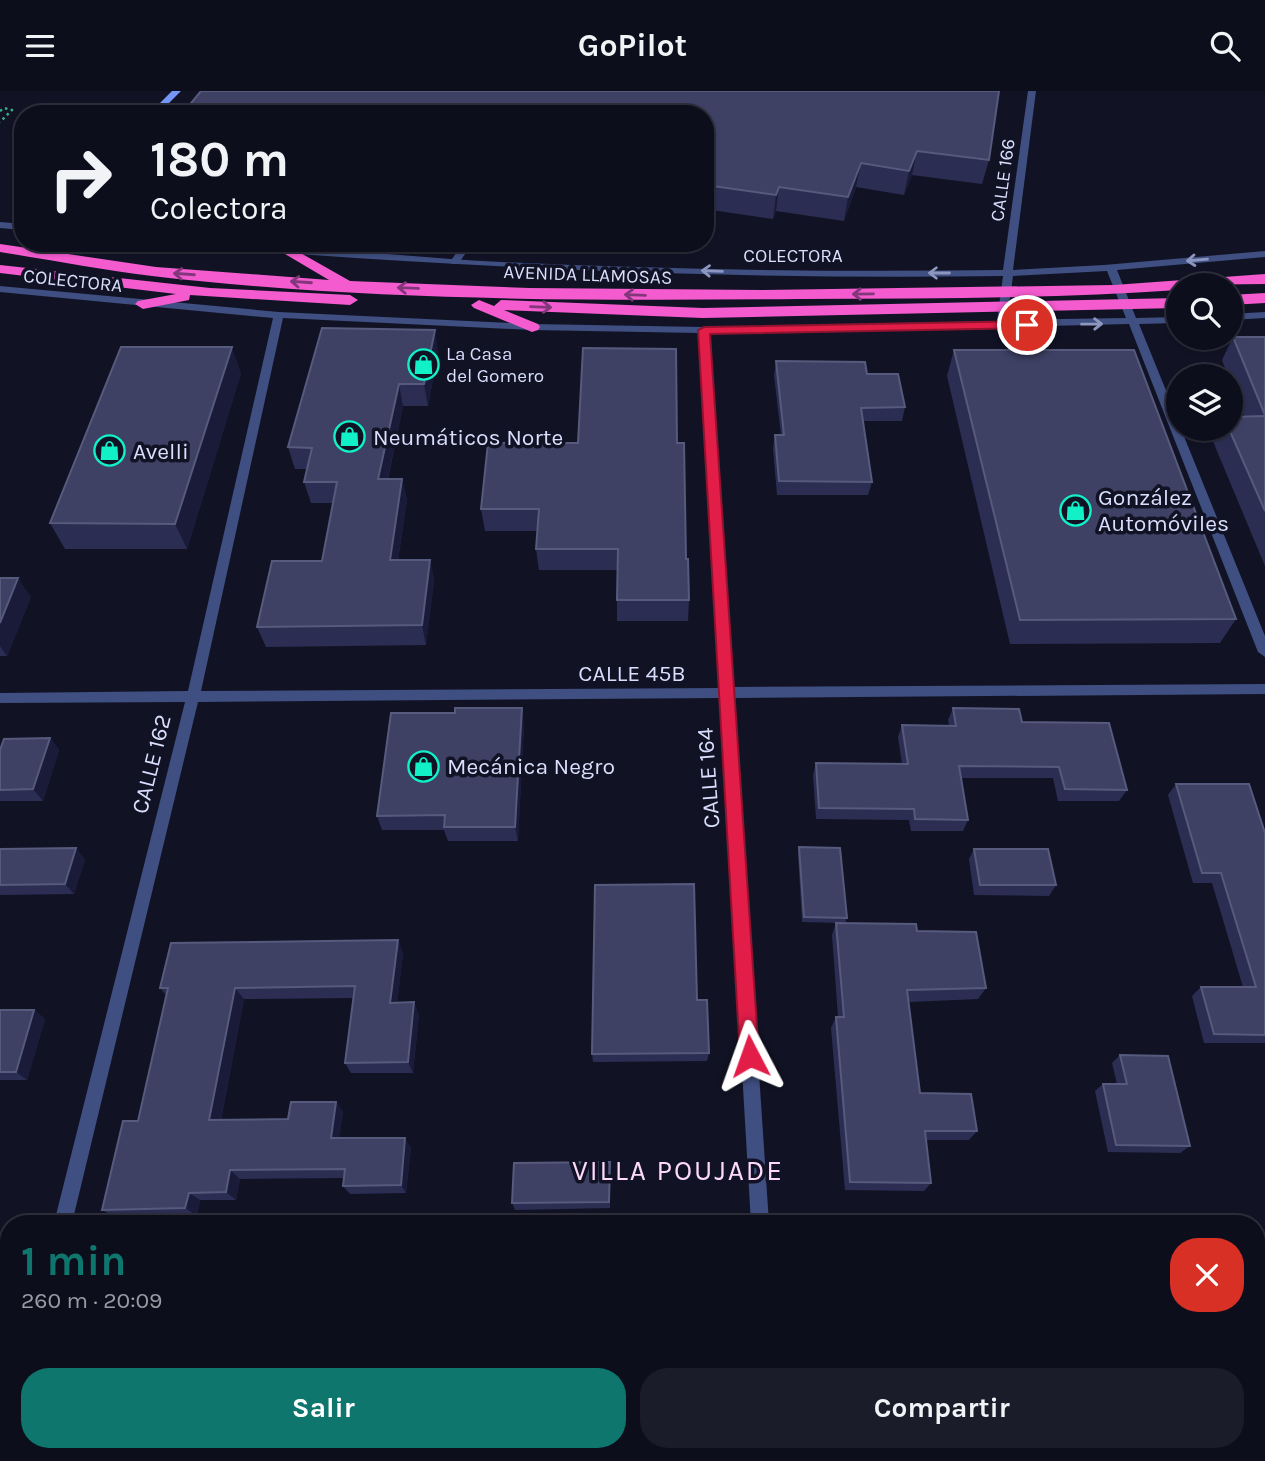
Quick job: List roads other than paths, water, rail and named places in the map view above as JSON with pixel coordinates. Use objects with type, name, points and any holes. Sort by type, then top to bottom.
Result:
[{"type":"highway","name":"AVENIDA LLAMOSAS","points":[[27,252],[176,274],[349,286],[702,297],[1004,292],[1166,286]]},
{"type":"highway","points":[[300,252],[349,286]]},
{"type":"highway","name":"AVENIDA LLAMOSAS","points":[[0,269],[210,293],[703,313],[1166,304]]},
{"type":"highway","name":"AVENIDA LLAMOSAS","points":[[1243,281],[1265,279]]},
{"type":"highway","points":[[143,304],[210,293]]},
{"type":"highway","points":[[1243,299],[1265,298]]},
{"type":"highway","points":[[479,305],[532,327]]},
{"type":"main road","points":[[162,105],[177,91]]},
{"type":"street","name":"CALLE 166","points":[[1001,326],[1032,91]]},
{"type":"street","name":"COLECTORA","points":[[347,252],[454,262],[738,272],[1008,273],[1265,254]]},
{"type":"street","points":[[454,262],[461,252]]},
{"type":"street","points":[[1111,267],[1265,652]]},
{"type":"street","name":"COLECTORA","points":[[0,289],[279,315]]},
{"type":"street","points":[[279,315],[532,327],[704,330],[1166,321]]},
{"type":"street","name":"CALLE 162","points":[[65,1215],[193,697],[279,315]]},
{"type":"street","points":[[1243,316],[1265,315]]},
{"type":"street","name":"CALLE 164","points":[[704,330],[760,1215]]},
{"type":"street","name":"CALLE 45B","points":[[0,698],[1265,689]]},
{"type":"place","name":"La Casa del Gomero","points":[[423,364]]},
{"type":"place","name":"Neumáticos Norte","points":[[350,437]]},
{"type":"place","name":"Avelli","points":[[110,451]]},
{"type":"place","name":"González Automóviles","points":[[1075,510]]},
{"type":"place","name":"Mecánica Negro","points":[[424,766]]},
{"type":"district","name":"VILLA POUJADE","points":[[678,1170]]}]
